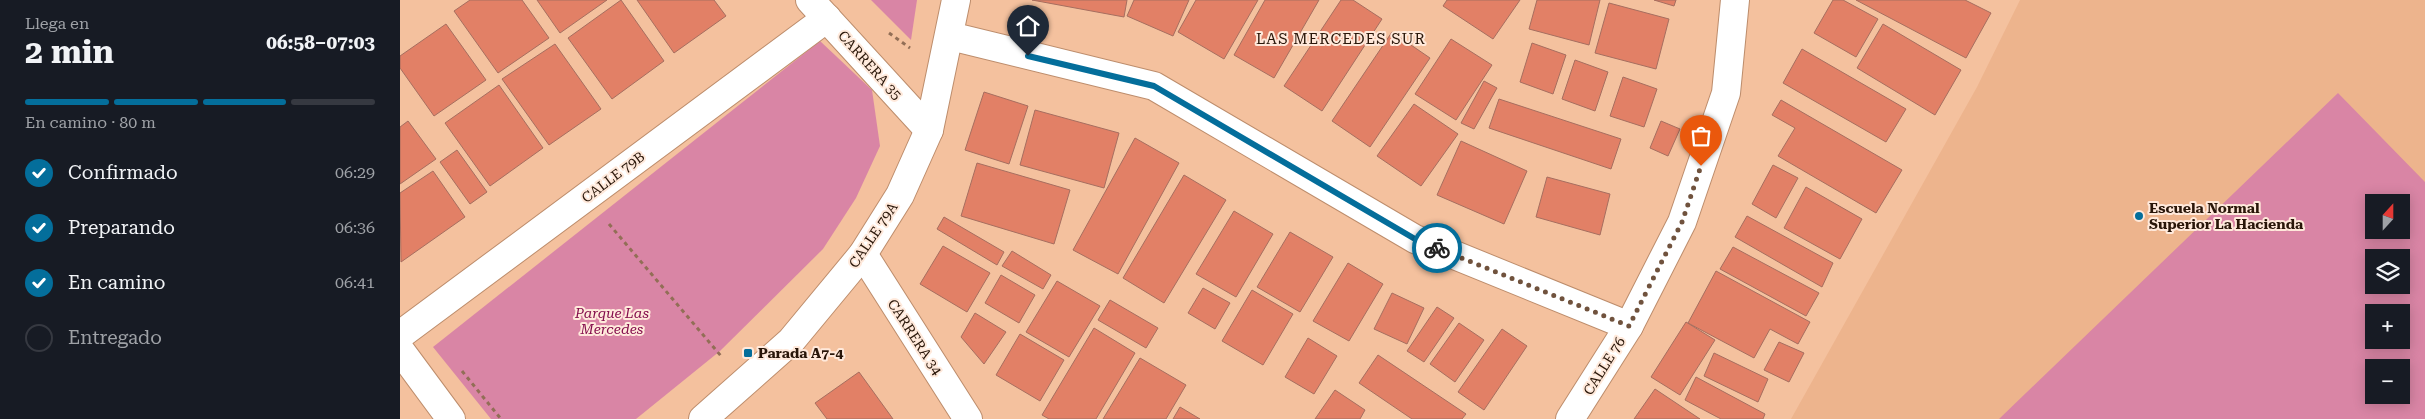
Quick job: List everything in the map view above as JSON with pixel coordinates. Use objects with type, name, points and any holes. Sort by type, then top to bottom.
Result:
[{"type":"street","name":"CALLE 79A","points":[[703,419],[791,341],[863,254],[900,196],[929,130],[956,0]]},
{"type":"street","name":"CALLE 76","points":[[1570,419],[1629,326],[1682,222],[1726,93],[1736,0]]},
{"type":"street","name":"CARRERA 35","points":[[818,9],[929,130]]},
{"type":"street","name":"CALLE 79B","points":[[400,335],[818,9]]},
{"type":"street","points":[[950,36],[1154,86],[1415,239],[1629,326]]},
{"type":"street","name":"CARRERA 34","points":[[863,254],[968,419]]},
{"type":"street","points":[[400,350],[451,419]]},
{"type":"path","points":[[607,221],[722,357]]},
{"type":"shaded area","name":"Escuela Normal Superior La Hacienda","points":[[2020,0],[2425,0],[2425,419],[1791,419],[1977,87]]},
{"type":"green space","points":[[871,0],[917,0],[911,40]]},
{"type":"green space","name":"Parque Las Mercedes","points":[[820,41],[872,90],[880,146],[856,198],[823,249],[720,351],[636,419],[491,419],[433,347]]},
{"type":"green space","points":[[2338,93],[2425,182],[2425,419],[1999,419]]},
{"type":"building","points":[[470,0],[522,0],[549,38],[498,73],[454,11]]},
{"type":"building","points":[[537,0],[607,0],[560,33]]},
{"type":"building","points":[[621,0],[664,61],[612,99],[568,38]]},
{"type":"building","points":[[637,0],[714,0],[726,16],[674,53]]},
{"type":"building","points":[[1032,0],[1127,0],[1124,17]]},
{"type":"building","points":[[1134,0],[1189,0],[1173,36],[1127,16]]},
{"type":"building","points":[[1196,0],[1258,0],[1224,59],[1178,32]]},
{"type":"building","points":[[1265,0],[1319,0],[1274,78],[1234,55]]},
{"type":"building","points":[[1341,0],[1353,0],[1382,19],[1322,111],[1284,86]]},
{"type":"building","points":[[1447,0],[1520,0],[1493,39],[1443,6]]},
{"type":"building","points":[[1537,0],[1600,0],[1589,45],[1529,29]]},
{"type":"building","points":[[1654,0],[1676,0],[1674,6]]},
{"type":"building","points":[[1833,0],[1843,0],[1878,19],[1856,57],[1814,33]]},
{"type":"building","points":[[1856,0],[1965,0],[1991,13],[1966,58]]},
{"type":"building","points":[[1609,3],[1669,19],[1656,69],[1595,53]]},
{"type":"building","points":[[446,24],[486,80],[434,116],[400,68],[400,56]]},
{"type":"building","points":[[1883,24],[1961,70],[1935,115],[1857,68]]},
{"type":"building","points":[[1392,32],[1430,58],[1370,147],[1332,121]]},
{"type":"building","points":[[1451,39],[1492,65],[1456,120],[1415,94]]},
{"type":"building","points":[[1532,43],[1566,55],[1553,94],[1520,82]]},
{"type":"building","points":[[555,44],[601,109],[549,145],[502,79]]},
{"type":"building","points":[[1802,49],[1906,109],[1886,142],[1783,83]]},
{"type":"building","points":[[1575,60],[1608,72],[1595,111],[1562,99]]},
{"type":"building","points":[[1623,77],[1657,89],[1644,127],[1610,116]]},
{"type":"building","points":[[1484,81],[1497,88],[1474,129],[1461,123]]},
{"type":"building","points":[[499,85],[543,148],[490,186],[445,123]]},
{"type":"building","points":[[984,92],[1028,106],[1009,164],[965,150]]},
{"type":"building","points":[[1499,99],[1621,139],[1611,169],[1489,128]]},
{"type":"building","points":[[1781,100],[1902,170],[1876,213],[1778,156],[1795,128],[1772,115]]},
{"type":"building","points":[[1414,104],[1458,134],[1421,186],[1377,156]]},
{"type":"building","points":[[1035,110],[1119,133],[1104,188],[1020,165]]},
{"type":"building","points":[[408,121],[436,159],[400,184],[400,127]]},
{"type":"building","points":[[1661,121],[1680,129],[1668,156],[1650,148]]},
{"type":"building","points":[[1135,138],[1179,163],[1118,274],[1073,250]]},
{"type":"building","points":[[1461,141],[1527,171],[1504,224],[1437,195]]},
{"type":"building","points":[[457,150],[487,192],[470,204],[440,162]]},
{"type":"building","points":[[977,163],[1070,190],[1054,244],[961,216]]},
{"type":"building","points":[[1773,165],[1798,178],[1776,218],[1752,204]]},
{"type":"building","points":[[433,171],[465,217],[401,262],[400,193]]},
{"type":"building","points":[[1184,175],[1226,200],[1164,303],[1123,278]]},
{"type":"building","points":[[1547,177],[1610,194],[1600,235],[1536,217]]},
{"type":"building","points":[[1806,187],[1862,219],[1840,259],[1784,228]]},
{"type":"building","points":[[1234,211],[1273,234],[1236,297],[1196,274]]},
{"type":"building","points":[[1747,216],[1833,263],[1822,287],[1735,237]]},
{"type":"building","points":[[944,217],[1004,252],[997,265],[937,229]]},
{"type":"building","points":[[1290,232],[1333,257],[1300,312],[1257,287]]},
{"type":"building","points":[[943,246],[990,273],[967,312],[920,284]]},
{"type":"building","points":[[1733,247],[1819,293],[1806,316],[1720,269]]},
{"type":"building","points":[[1012,251],[1051,275],[1043,289],[1002,266]]},
{"type":"building","points":[[1348,263],[1383,284],[1349,341],[1313,321]]},
{"type":"building","points":[[1716,271],[1810,322],[1798,344],[1770,329],[1754,358],[1688,323]]},
{"type":"building","points":[[1001,275],[1035,295],[1019,323],[985,303]]},
{"type":"building","points":[[1057,281],[1100,306],[1069,357],[1026,332]]},
{"type":"building","points":[[1203,288],[1230,303],[1215,329],[1188,313]]},
{"type":"building","points":[[1252,290],[1293,314],[1263,365],[1222,341]]},
{"type":"building","points":[[1392,293],[1424,308],[1407,344],[1374,329]]},
{"type":"building","points":[[1110,300],[1158,328],[1146,348],[1098,320]]},
{"type":"building","points":[[1437,307],[1454,318],[1424,362],[1407,351]]},
{"type":"building","points":[[975,313],[1006,332],[984,364],[961,337]]},
{"type":"building","points":[[1686,322],[1715,340],[1680,395],[1651,377]]},
{"type":"building","points":[[1459,323],[1484,340],[1455,382],[1430,364]]},
{"type":"building","points":[[1094,328],[1135,353],[1096,419],[1049,419],[1042,415]]},
{"type":"building","points":[[1502,329],[1527,346],[1484,410],[1458,392]]},
{"type":"building","points":[[1020,334],[1064,360],[1040,401],[996,375]]},
{"type":"building","points":[[1308,338],[1337,356],[1314,394],[1285,377]]},
{"type":"building","points":[[1779,342],[1804,353],[1789,382],[1764,370]]},
{"type":"building","points":[[1714,353],[1768,379],[1758,402],[1704,376]]},
{"type":"building","points":[[1378,355],[1466,414],[1462,419],[1412,419],[1359,383]]},
{"type":"building","points":[[1140,358],[1186,385],[1166,419],[1103,419]]},
{"type":"building","points":[[859,372],[893,419],[827,419],[815,403]]},
{"type":"building","points":[[1696,377],[1765,414],[1763,419],[1721,419],[1685,400]]},
{"type":"building","points":[[1655,389],[1700,419],[1634,419]]},
{"type":"building","points":[[1335,390],[1365,410],[1360,419],[1315,419]]},
{"type":"building","points":[[1180,407],[1200,419],[1173,419]]},
{"type":"way so far","points":[[1437,248],[1629,326],[1682,222],[1701,166]]},
{"type":"place","name":"Escuela Normal Superior La Hacienda","points":[[2139,216]]},
{"type":"place","name":"Parada A7-4","points":[[748,353]]},
{"type":"district","name":"LAS MERCEDES SUR","points":[[1341,39]]},
{"type":"route","points":[[1028,56],[1154,86],[1415,239],[1437,248]]}]
